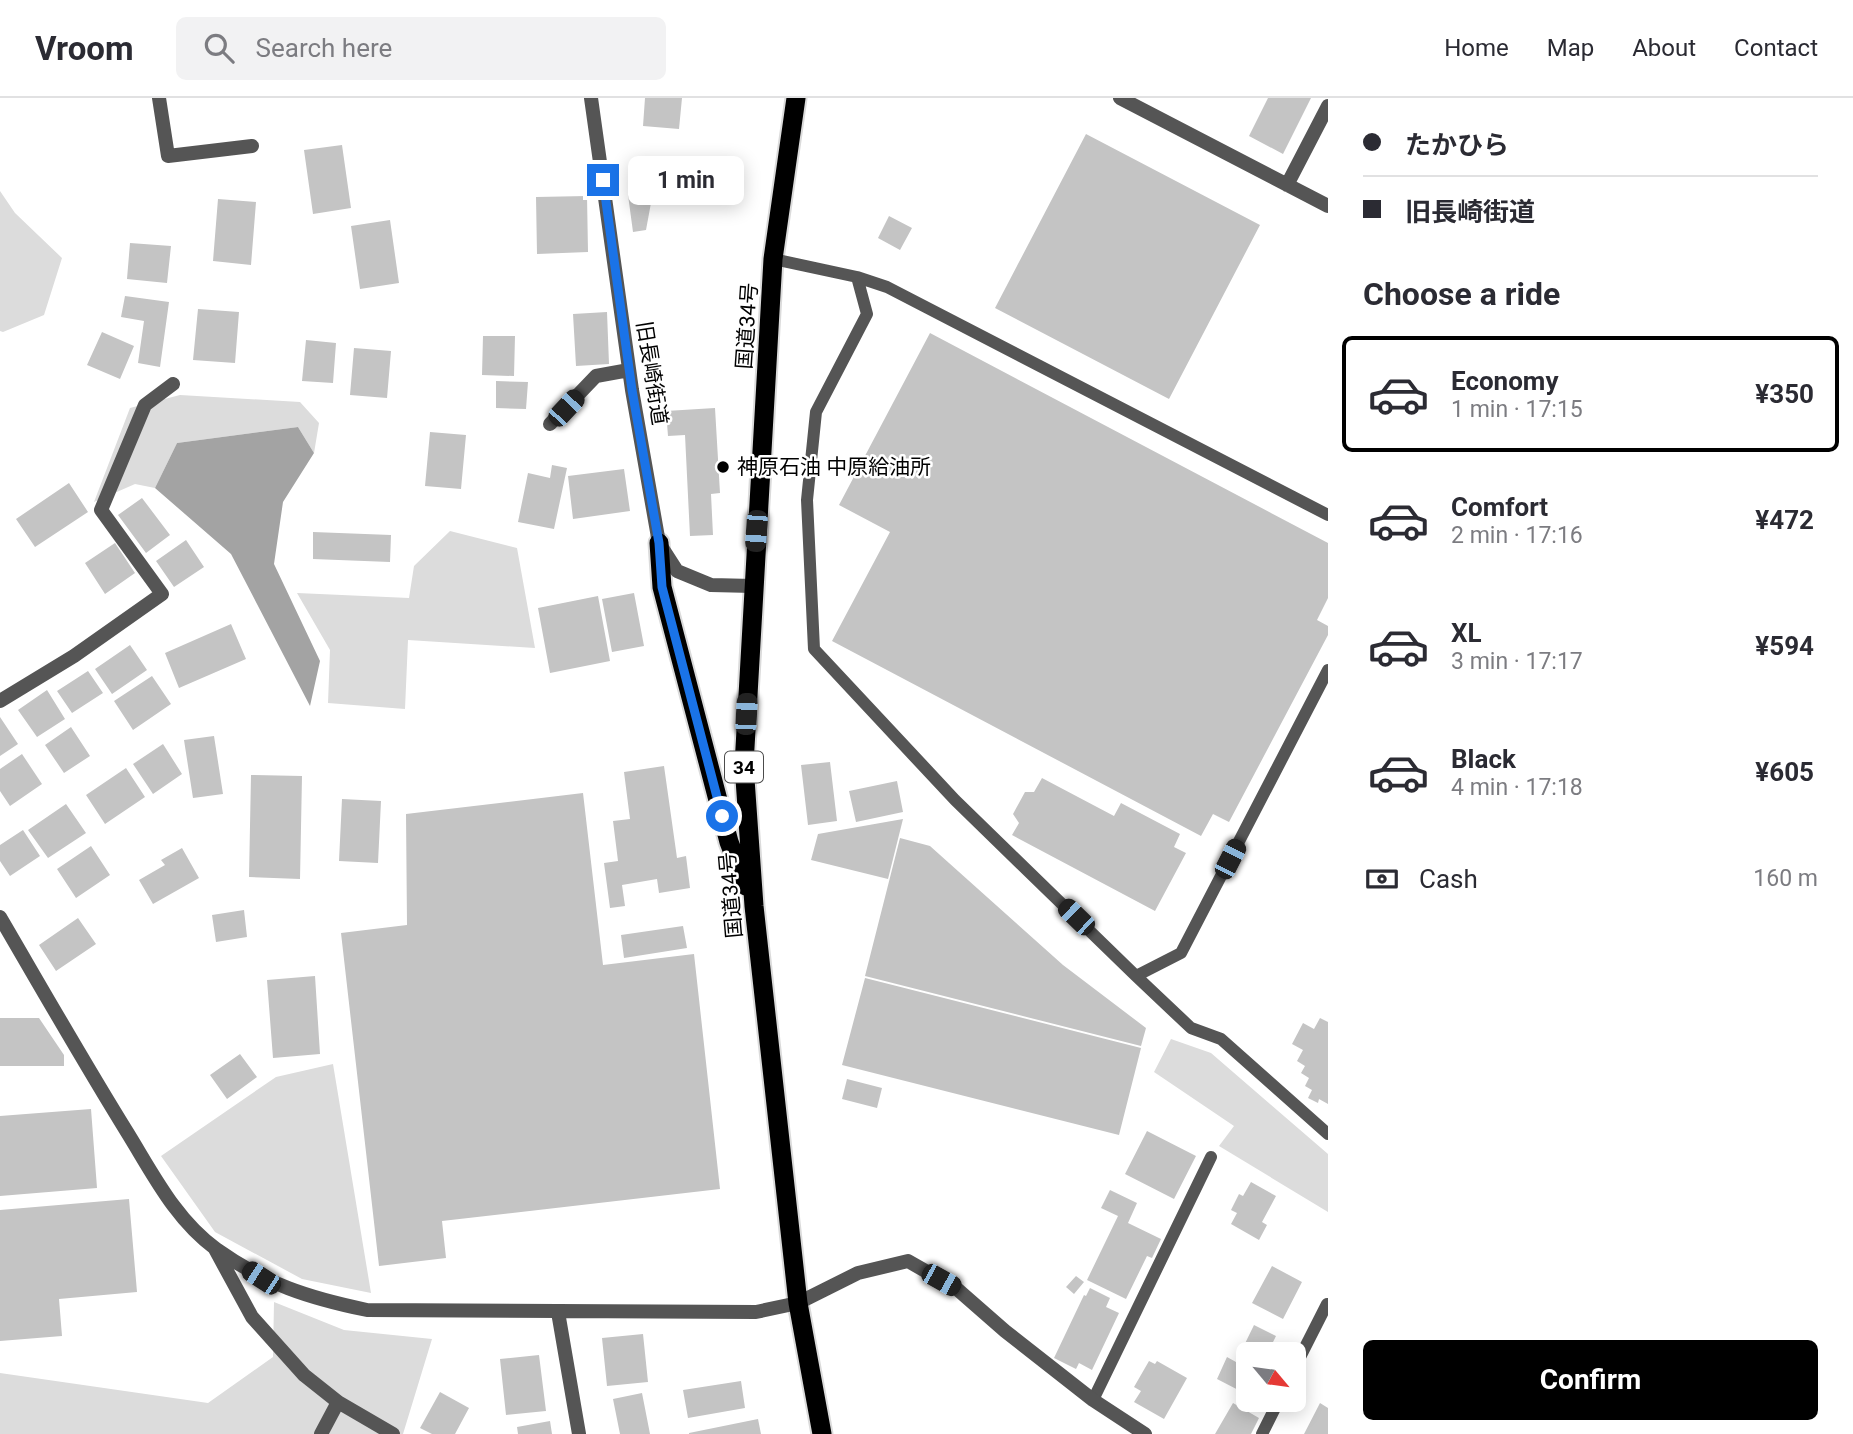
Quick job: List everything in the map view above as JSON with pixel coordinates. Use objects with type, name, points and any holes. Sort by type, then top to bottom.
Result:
[{"type":"highway","name":"国道34号","points":[[796,98],[774,259],[744,765],[754,906],[798,1303],[822,1434]]},
{"type":"highway","points":[[659,543],[665,600],[729,842],[754,906]]},
{"type":"street","points":[[159,98],[168,156],[251,146]]},
{"type":"street","name":"旧長崎街道","points":[[591,98],[629,370],[659,543],[677,571],[711,585],[753,586]]},
{"type":"street","points":[[1120,98],[1328,206]]},
{"type":"street","points":[[1287,185],[1328,106]]},
{"type":"street","points":[[550,424],[596,376],[629,370]]},
{"type":"street","points":[[0,701],[74,656],[162,594],[100,510],[145,405],[173,384]]},
{"type":"street","points":[[0,917],[103,1094],[176,1212],[215,1248],[261,1278],[319,1300],[367,1310],[756,1312],[798,1303],[858,1273],[908,1261],[957,1289],[1005,1331],[1093,1400],[1145,1434]]},
{"type":"street","points":[[215,1248],[252,1317],[304,1375],[338,1402],[393,1434]]},
{"type":"street","points":[[558,1312],[579,1434]]},
{"type":"street","points":[[321,1434],[338,1402]]},
{"type":"lane","points":[[774,259],[857,277],[887,287],[1328,515]]},
{"type":"lane","points":[[857,277],[867,314],[816,412],[807,500],[814,649],[956,800],[1191,1028],[1221,1039],[1328,1134]]},
{"type":"lane","points":[[1136,976],[1181,953],[1328,670]]},
{"type":"lane","points":[[1093,1400],[1211,1157]]},
{"type":"lane","points":[[1306,1345],[1327,1304]]},
{"type":"lane","points":[[1262,1434],[1273,1412]]},
{"type":"shaded area","points":[[0,191],[15,213],[62,258],[44,315],[3,332],[0,331]]},
{"type":"shaded area","points":[[180,395],[300,402],[319,423],[314,453],[298,427],[177,443],[155,488],[135,484],[94,502],[130,408]]},
{"type":"shaded area","points":[[298,427],[314,453],[283,502],[274,564],[320,661],[310,706],[231,554],[155,488],[177,443]]},
{"type":"shaded area","points":[[450,531],[517,548],[535,648],[408,640],[405,709],[328,703],[330,650],[297,593],[409,598],[414,566]]},
{"type":"shaded area","points":[[1171,1039],[1211,1053],[1328,1154],[1328,1212],[1219,1146],[1234,1126],[1154,1072]]},
{"type":"shaded area","points":[[333,1064],[371,1293],[302,1279],[215,1232],[161,1156],[276,1077]]},
{"type":"shaded area","points":[[274,1302],[344,1330],[432,1339],[403,1434],[0,1434],[0,1373],[208,1403],[273,1357]]},
{"type":"building","points":[[645,98],[682,98],[679,129],[643,126]]},
{"type":"building","points":[[1268,98],[1311,98],[1283,154],[1249,136]]},
{"type":"building","points":[[1086,134],[1260,225],[1169,399],[995,308]]},
{"type":"building","points":[[342,145],[351,208],[313,214],[304,150]]},
{"type":"building","points":[[676,156],[680,181],[635,188],[632,163]]},
{"type":"building","points":[[653,192],[646,230],[633,232],[628,195]]},
{"type":"building","points":[[587,196],[588,252],[537,254],[536,197]]},
{"type":"building","points":[[218,199],[256,202],[251,265],[213,261]]},
{"type":"building","points":[[889,216],[912,228],[900,250],[878,238]]},
{"type":"building","points":[[390,220],[399,283],[360,289],[351,226]]},
{"type":"building","points":[[130,243],[171,246],[167,283],[127,279]]},
{"type":"building","points":[[125,296],[169,302],[160,367],[138,363],[144,321],[121,317]]},
{"type":"building","points":[[198,309],[239,312],[235,363],[193,360]]},
{"type":"building","points":[[607,312],[609,364],[576,366],[573,314]]},
{"type":"building","points":[[102,332],[134,346],[120,379],[87,365]]},
{"type":"building","points":[[930,333],[1328,543],[1328,598],[1317,620],[1328,626],[1328,635],[1229,822],[1213,814],[1201,836],[832,641],[890,532],[839,505]]},
{"type":"building","points":[[483,336],[515,336],[514,376],[482,375]]},
{"type":"building","points":[[306,340],[336,343],[333,383],[302,381]]},
{"type":"building","points":[[354,348],[391,351],[387,398],[350,395]]},
{"type":"building","points":[[496,381],[528,382],[526,409],[496,408]]},
{"type":"building","points":[[715,408],[720,493],[711,494],[713,535],[690,536],[685,435],[668,436],[666,411]]},
{"type":"building","points":[[430,432],[466,435],[461,489],[425,486]]},
{"type":"building","points":[[552,465],[567,468],[554,529],[518,522],[528,473],[550,478]]},
{"type":"building","points":[[624,469],[630,511],[573,519],[568,476]]},
{"type":"building","points":[[69,483],[88,512],[35,547],[16,519]]},
{"type":"building","points":[[142,498],[170,535],[146,553],[118,515]]},
{"type":"building","points":[[313,532],[391,535],[390,562],[313,559]]},
{"type":"building","points":[[186,540],[204,567],[174,587],[156,561]]},
{"type":"building","points":[[115,543],[135,573],[105,594],[85,563]]},
{"type":"building","points":[[634,593],[644,646],[612,652],[602,599]]},
{"type":"building","points":[[598,596],[610,661],[550,673],[538,608]]},
{"type":"building","points":[[231,624],[246,659],[179,688],[165,653]]},
{"type":"building","points":[[130,645],[147,670],[112,694],[95,669]]},
{"type":"building","points":[[88,671],[103,693],[72,713],[57,691]]},
{"type":"building","points":[[152,676],[171,704],[133,730],[114,701]]},
{"type":"building","points":[[47,690],[65,719],[37,737],[18,710]]},
{"type":"building","points":[[0,717],[18,744],[0,756]]},
{"type":"building","points":[[71,727],[90,756],[64,773],[45,745]]},
{"type":"building","points":[[214,736],[223,794],[193,798],[184,740]]},
{"type":"building","points":[[163,744],[182,774],[153,794],[133,764]]},
{"type":"building","points":[[22,754],[42,784],[10,806],[0,791],[0,769]]},
{"type":"building","points":[[830,762],[837,821],[808,825],[801,765]]},
{"type":"building","points":[[664,766],[677,858],[686,856],[690,888],[659,893],[657,879],[622,885],[625,906],[610,908],[604,863],[618,861],[613,821],[630,819],[624,772]]},
{"type":"building","points":[[126,768],[145,797],[105,824],[86,795]]},
{"type":"building","points":[[251,775],[302,776],[300,879],[249,877]]},
{"type":"building","points":[[1042,778],[1114,816],[1121,803],[1180,834],[1174,847],[1186,853],[1155,911],[1012,835],[1019,823],[1013,814],[1025,792],[1034,792]]},
{"type":"building","points":[[897,781],[903,812],[856,822],[849,791]]},
{"type":"building","points":[[583,793],[603,965],[694,954],[720,1189],[442,1221],[446,1258],[379,1266],[341,933],[407,925],[406,814]]},
{"type":"building","points":[[342,799],[381,801],[378,863],[339,861]]},
{"type":"building","points":[[66,804],[86,833],[48,858],[28,830]]},
{"type":"building","points":[[903,819],[888,879],[811,860],[818,834]]},
{"type":"building","points":[[23,830],[40,856],[10,876],[0,861],[0,845]]},
{"type":"building","points":[[900,838],[930,846],[1063,965],[1146,1028],[1141,1046],[865,976]]},
{"type":"building","points":[[91,846],[110,875],[76,898],[57,869]]},
{"type":"building","points":[[182,848],[199,878],[153,904],[139,880],[165,865],[161,860]]},
{"type":"building","points":[[244,910],[247,937],[216,942],[212,915]]},
{"type":"building","points":[[78,918],[96,944],[56,971],[39,945]]},
{"type":"building","points":[[683,926],[687,948],[624,958],[621,935]]},
{"type":"building","points":[[315,976],[320,1054],[273,1058],[267,980]]},
{"type":"building","points":[[865,978],[1141,1048],[1119,1135],[842,1065]]},
{"type":"building","points":[[0,1018],[39,1018],[64,1055],[64,1066],[0,1066]]},
{"type":"building","points":[[1320,1018],[1328,1022],[1328,1104],[1319,1099],[1318,1103],[1308,1098],[1312,1090],[1305,1086],[1309,1078],[1301,1073],[1305,1066],[1297,1061],[1303,1050],[1292,1044],[1303,1023],[1314,1029]]},
{"type":"building","points":[[240,1054],[257,1077],[227,1099],[210,1075]]},
{"type":"building","points":[[847,1079],[882,1088],[877,1108],[842,1099]]},
{"type":"building","points":[[91,1109],[97,1188],[0,1196],[0,1116]]},
{"type":"building","points":[[1147,1131],[1196,1156],[1174,1199],[1125,1174]]},
{"type":"building","points":[[1251,1182],[1276,1196],[1262,1222],[1267,1225],[1259,1240],[1231,1224],[1237,1213],[1231,1210],[1239,1194],[1243,1196]]},
{"type":"building","points":[[1110,1190],[1137,1203],[1128,1223],[1161,1239],[1152,1258],[1147,1256],[1126,1299],[1087,1280],[1118,1216],[1101,1208]]},
{"type":"building","points":[[129,1199],[137,1292],[59,1299],[62,1336],[0,1341],[0,1210]]},
{"type":"building","points":[[1272,1266],[1302,1282],[1283,1319],[1252,1303]]},
{"type":"building","points":[[1076,1276],[1084,1282],[1074,1294],[1066,1287]]},
{"type":"building","points":[[1090,1288],[1110,1298],[1106,1307],[1119,1313],[1092,1370],[1079,1363],[1076,1369],[1054,1358],[1084,1295],[1086,1296]]},
{"type":"building","points":[[1254,1325],[1276,1336],[1273,1342],[1246,1342]]},
{"type":"building","points":[[643,1334],[648,1382],[607,1386],[602,1338]]},
{"type":"building","points":[[539,1355],[546,1411],[506,1415],[500,1359]]},
{"type":"building","points":[[1227,1357],[1236,1362],[1236,1389],[1217,1379]]},
{"type":"building","points":[[1149,1361],[1155,1364],[1157,1361],[1187,1378],[1164,1419],[1134,1402],[1141,1391],[1134,1387]]},
{"type":"building","points":[[741,1381],[745,1408],[688,1418],[683,1390]]},
{"type":"building","points":[[440,1392],[469,1408],[455,1434],[432,1434],[420,1428]]},
{"type":"building","points":[[642,1393],[650,1434],[620,1434],[613,1399]]},
{"type":"building","points":[[1233,1403],[1236,1405],[1236,1412],[1249,1412],[1259,1418],[1251,1434],[1215,1434]]},
{"type":"building","points":[[1320,1403],[1328,1408],[1328,1434],[1304,1434]]},
{"type":"building","points":[[758,1419],[761,1434],[689,1434],[689,1433]]},
{"type":"building","points":[[550,1421],[552,1434],[518,1434],[517,1427]]},
{"type":"place","name":"神原石油 中原給油所","points":[[723,467]]},
{"type":"route","points":[[603,180],[632,390],[659,543],[662,587],[722,816]]}]
